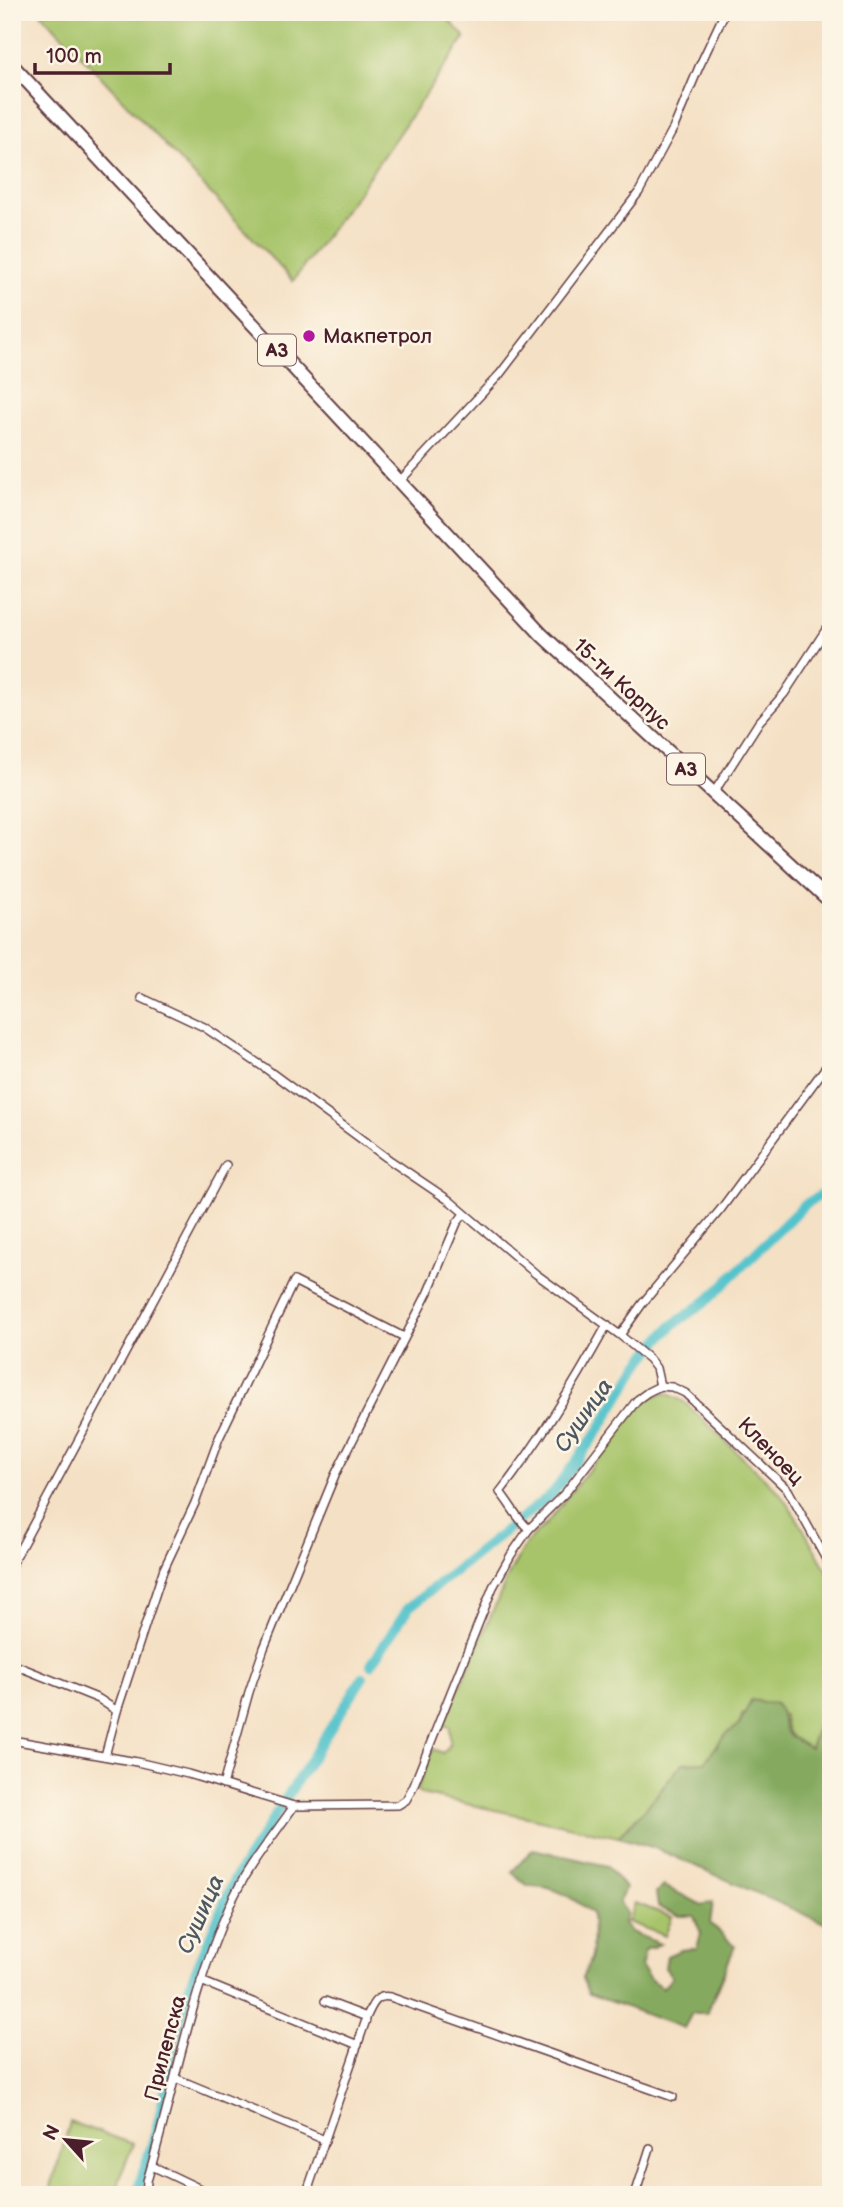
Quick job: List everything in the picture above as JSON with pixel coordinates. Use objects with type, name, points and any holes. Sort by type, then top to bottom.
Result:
[{"type":"main road","name":"A3","points":[[12,65],[399,481]]},
{"type":"main road","name":"15-ти Корпус","points":[[399,481],[542,635],[831,902]]},
{"type":"street","points":[[399,481],[500,374],[639,192],[674,127],[725,12]]},
{"type":"street","points":[[713,794],[831,622]]},
{"type":"street","points":[[12,1740],[138,1762],[294,1806],[398,1805],[406,1800],[493,1587],[510,1555],[529,1529],[566,1492],[638,1400],[660,1386],[656,1368],[649,1359],[536,1274],[450,1200],[204,1027],[142,998]]},
{"type":"street","points":[[620,1335],[729,1199],[831,1060]]},
{"type":"street","points":[[12,1564],[226,1165]]},
{"type":"street","points":[[223,1785],[253,1681],[335,1475],[428,1292],[457,1223],[464,1213]]},
{"type":"street","points":[[105,1756],[163,1571],[195,1503],[219,1438],[294,1281],[404,1337]]},
{"type":"street","points":[[529,1529],[514,1514],[512,1506],[500,1492],[530,1454],[607,1325]]},
{"type":"street","name":"Кленоец","points":[[660,1386],[672,1387],[685,1393],[779,1480],[798,1506],[831,1568]]},
{"type":"street","points":[[12,1664],[99,1699],[117,1711]]},
{"type":"street","name":"Прилепска","points":[[146,2195],[201,1981],[230,1904],[294,1806]]},
{"type":"street","points":[[201,1981],[358,2045]]},
{"type":"street","points":[[306,2195],[366,2018],[376,2000],[384,1996],[673,2097]]},
{"type":"street","points":[[325,2001],[366,2018]]},
{"type":"street","points":[[175,2078],[325,2140]]},
{"type":"street","points":[[635,2195],[650,2148]]},
{"type":"street","points":[[152,2166],[213,2195]]},
{"type":"green space","points":[[40,12],[441,12],[465,37],[293,281]]},
{"type":"green space","points":[[666,1393],[683,1401],[779,1492],[831,1578],[831,1707],[818,1725],[810,1749],[788,1732],[784,1715],[743,1713],[739,1725],[724,1736],[705,1762],[683,1763],[618,1837],[421,1794],[417,1790],[433,1749],[443,1753],[450,1744],[450,1727],[443,1725],[509,1574],[526,1543],[546,1524],[632,1415],[651,1396]]},
{"type":"green space","points":[[751,1700],[776,1704],[788,1734],[810,1748],[818,1725],[831,1707],[831,1926],[655,1848],[618,1837],[683,1763],[705,1762],[724,1736],[739,1725]]},
{"type":"green space","points":[[533,1849],[607,1866],[625,1888],[619,1902],[627,1913],[624,1923],[631,1932],[660,1944],[645,1950],[641,1967],[651,1980],[663,1988],[672,1977],[665,1968],[667,1956],[681,1950],[697,1948],[701,1933],[694,1916],[680,1916],[658,1907],[656,1893],[664,1886],[702,1905],[713,1902],[710,1923],[735,1946],[707,2013],[692,2013],[684,2028],[589,1994],[582,1978],[591,1955],[592,1913],[555,1890],[528,1886],[512,1872]]},
{"type":"green space","points":[[635,1903],[672,1917],[665,1936],[628,1922]]},
{"type":"green space","points":[[70,2122],[133,2144],[120,2178],[117,2195],[67,2195],[50,2191]]},
{"type":"waterway","name":"Сушица","points":[[371,1665],[408,1608],[552,1494],[599,1430],[640,1363],[673,1325],[710,1298],[804,1205],[831,1189]]},
{"type":"waterway","name":"Сушица","points":[[136,2195],[156,2131],[170,2058],[191,1982],[234,1880],[363,1677]]},
{"type":"place","name":"Макпетрол","points":[[309,336]]}]
